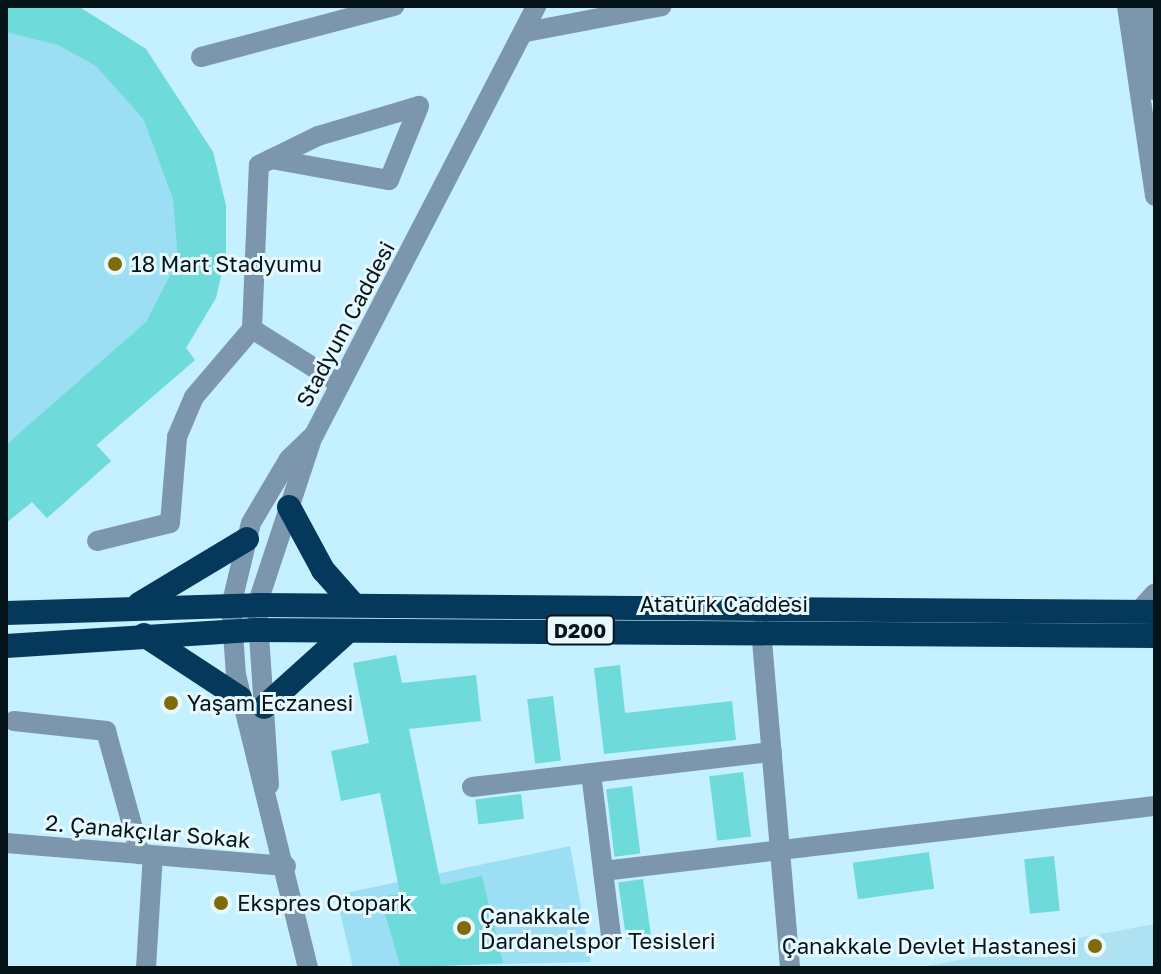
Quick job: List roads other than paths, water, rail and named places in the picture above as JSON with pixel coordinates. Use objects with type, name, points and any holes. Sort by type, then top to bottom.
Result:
[{"type":"highway","points":[[289,507],[323,570],[354,605]]},
{"type":"highway","points":[[136,606],[247,539]]},
{"type":"highway","name":"Atatürk Caddesi","points":[[6,613],[136,606],[257,605],[1146,612]]},
{"type":"highway","name":"Atatürk Caddesi","points":[[6,646],[244,630],[761,629],[1155,636]]},
{"type":"highway","points":[[264,707],[348,631]]},
{"type":"highway","points":[[144,635],[240,698]]},
{"type":"street","points":[[201,57],[394,6]]},
{"type":"street","name":"Stadyum Caddesi","points":[[308,968],[270,797],[249,751],[240,698],[244,630],[231,606],[247,539],[289,459],[314,435],[526,32],[536,6]]},
{"type":"street","points":[[526,32],[662,6]]},
{"type":"street","points":[[1127,6],[1155,196]]},
{"type":"street","points":[[1144,6],[1155,90]]},
{"type":"street","points":[[97,541],[170,523],[177,437],[188,410],[252,329],[259,165],[271,159],[318,136],[419,106],[389,180],[271,159]]},
{"type":"street","points":[[252,329],[340,384]]},
{"type":"street","points":[[270,797],[264,707],[244,630],[257,605],[314,435]]},
{"type":"street","points":[[1146,612],[1155,593]]},
{"type":"street","points":[[761,629],[790,968]]},
{"type":"street","points":[[14,721],[106,731],[146,855],[146,968]]},
{"type":"street","points":[[472,787],[772,752]]},
{"type":"street","points":[[591,773],[611,936]]},
{"type":"street","points":[[603,871],[1155,806]]},
{"type":"street","name":"2. Çanakçılar Sokak","points":[[6,843],[286,866]]},
{"type":"place","name":"18 Mart Stadyumu","points":[[115,264]]},
{"type":"place","name":"Yaşam Eczanesi","points":[[171,703]]},
{"type":"place","name":"Ekspres Otopark","points":[[221,903]]},
{"type":"place","name":"Çanakkale Dardanelspor Tesisleri","points":[[464,928]]},
{"type":"place","name":"Çanakkale Devlet Hastanesi","points":[[1095,946]]}]
